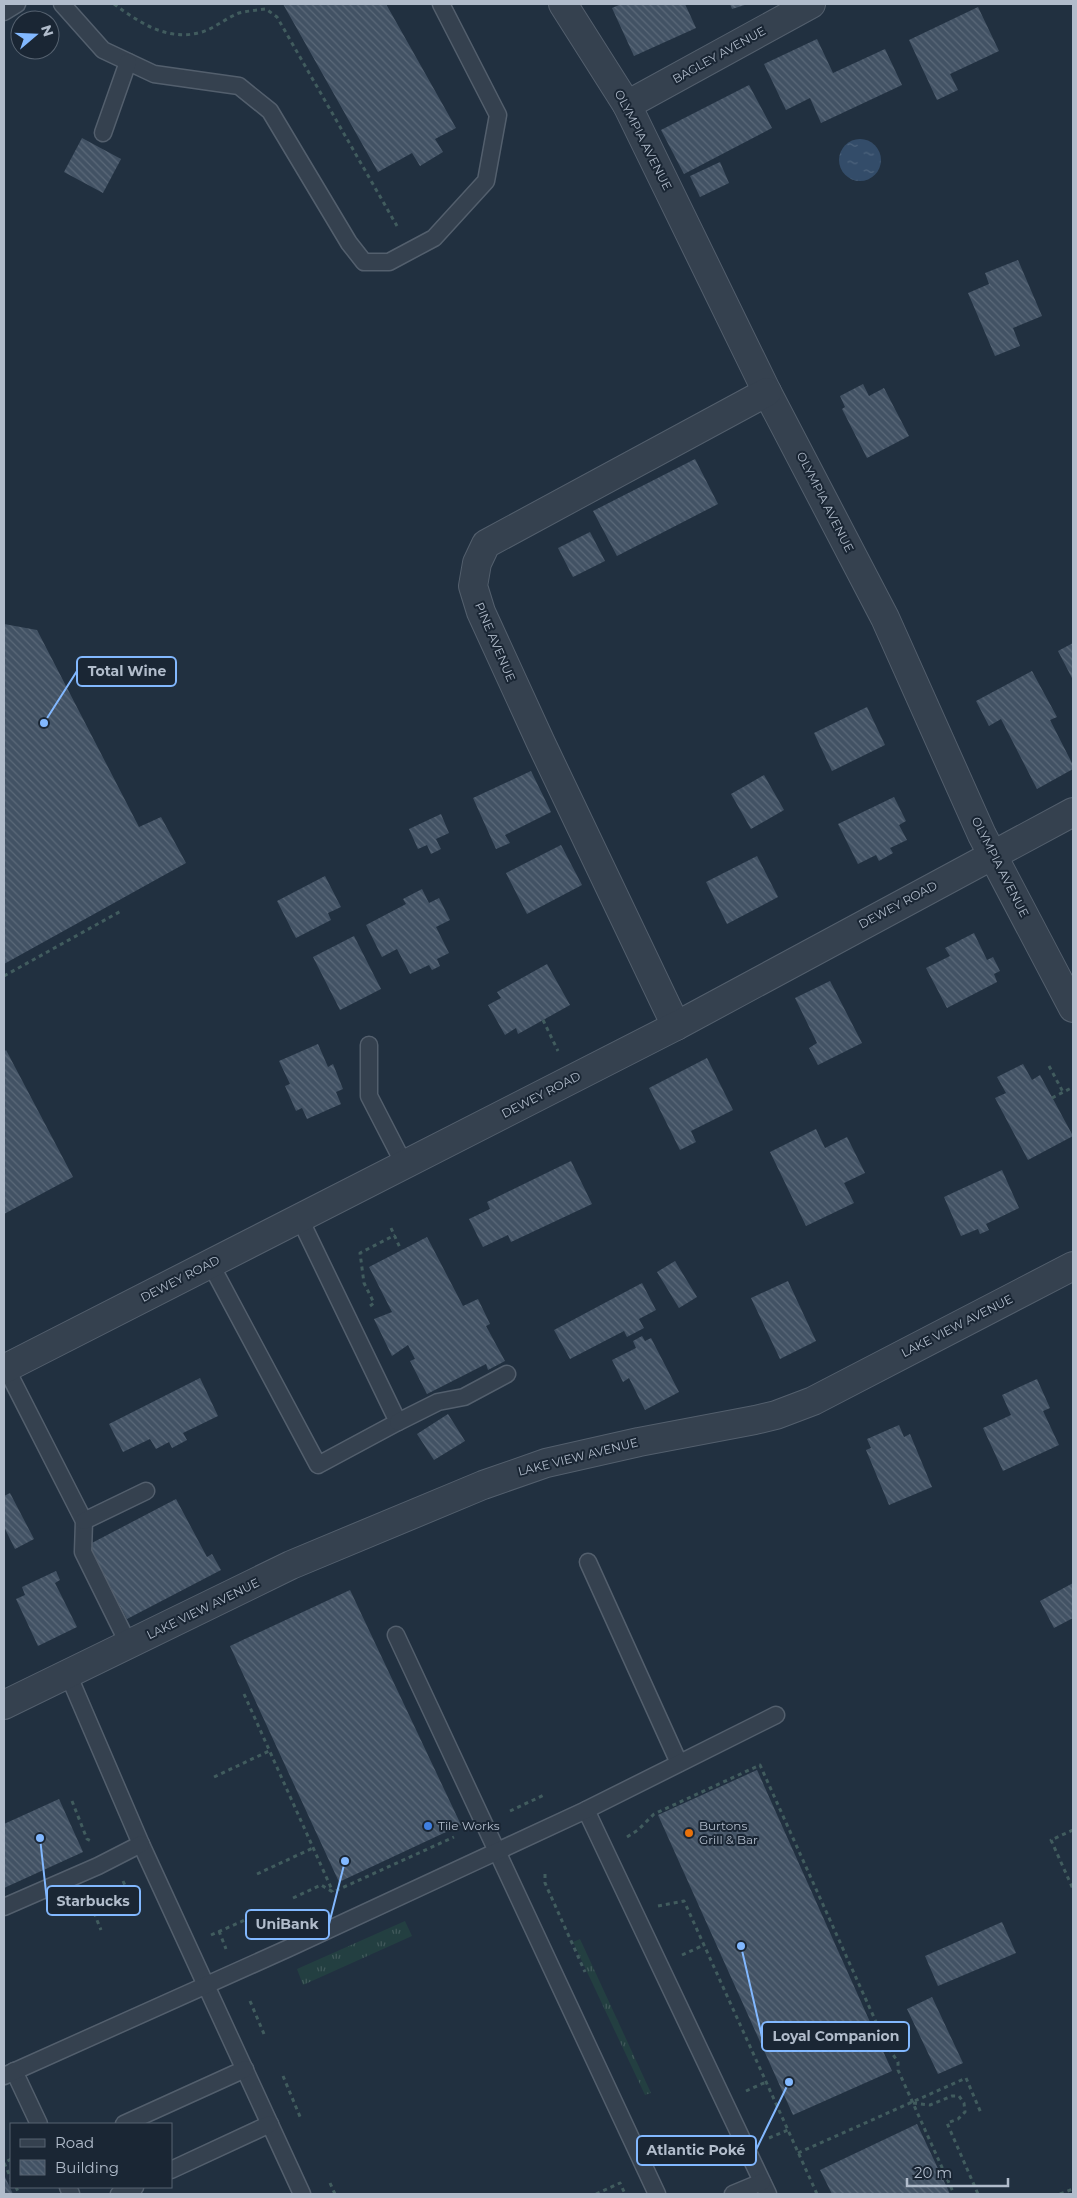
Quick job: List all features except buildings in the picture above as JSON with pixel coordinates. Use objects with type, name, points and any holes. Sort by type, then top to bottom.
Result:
[{"type":"street","name":"OLYMPIA AVENUE","points":[[563,4],[628,105],[767,392],[885,618],[992,854],[1073,1008]]},
{"type":"street","name":"BAGLEY AVENUE","points":[[628,105],[811,4]]},
{"type":"street","name":"PINE AVENUE","points":[[676,1026],[541,743],[481,612],[473,586],[476,564],[486,544],[767,392]]},
{"type":"street","name":"DEWEY ROAD","points":[[5,1369],[299,1217],[676,1026],[1073,812]]},
{"type":"street","name":"LAKE VIEW AVENUE","points":[[4,1704],[291,1565],[517,1472],[605,1449],[776,1415],[813,1400],[1073,1266]]},
{"type":"lane","points":[[4,12],[17,4]]},
{"type":"lane","points":[[62,4],[103,50],[154,74],[239,86],[270,111],[349,243],[364,262],[389,262],[434,238],[486,180],[498,115],[441,4]]},
{"type":"lane","points":[[103,133],[128,62]]},
{"type":"lane","points":[[369,1044],[369,1096],[404,1164]]},
{"type":"lane","points":[[299,1217],[398,1422]]},
{"type":"lane","points":[[210,1263],[318,1465],[438,1402],[464,1397],[507,1374]]},
{"type":"lane","points":[[5,1369],[84,1521],[83,1552],[129,1645]]},
{"type":"lane","points":[[84,1521],[146,1490]]},
{"type":"lane","points":[[588,1562],[679,1763]]},
{"type":"lane","points":[[396,1634],[657,2194]]},
{"type":"lane","points":[[68,1674],[141,1844],[302,2194]]},
{"type":"lane","points":[[38,2123],[9,2074],[586,1810],[776,1715]]},
{"type":"lane","points":[[586,1810],[765,2188],[733,2194]]},
{"type":"lane","points":[[4,1907],[98,1866],[141,1844]]},
{"type":"lane","points":[[126,2123],[245,2069]]},
{"type":"lane","points":[[172,2170],[270,2124]]},
{"type":"lane","points":[[119,2194],[134,2188]]},
{"type":"path","points":[[114,4],[136,20],[156,31],[180,35],[201,33],[238,14],[266,8],[277,17],[397,226]]},
{"type":"path","points":[[4,976],[121,911]]},
{"type":"path","points":[[543,1020],[560,1057]]},
{"type":"path","points":[[1048,1066],[1063,1092]]},
{"type":"path","points":[[1052,1098],[1073,1087]]},
{"type":"path","points":[[391,1228],[401,1250]]},
{"type":"path","points":[[374,1303],[364,1283],[360,1253],[395,1236]]},
{"type":"path","points":[[244,1694],[332,1892]]},
{"type":"path","points":[[214,1777],[269,1751]]},
{"type":"path","points":[[622,1840],[638,1830],[654,1814],[760,1765],[887,2046],[898,2062],[898,2070],[954,2194]]},
{"type":"path","points":[[510,1811],[546,1794]]},
{"type":"path","points":[[72,1801],[87,1839],[94,1842]]},
{"type":"path","points":[[1073,1830],[1051,1840],[1073,1889]]},
{"type":"path","points":[[332,1892],[454,1837]]},
{"type":"path","points":[[257,1874],[313,1848]]},
{"type":"path","points":[[546,1874],[545,1883],[585,1973]]},
{"type":"path","points":[[122,1879],[132,1901]]},
{"type":"path","points":[[294,1898],[321,1885],[332,1892]]},
{"type":"path","points":[[87,1896],[101,1930]]},
{"type":"path","points":[[654,1906],[684,1900],[817,2194]]},
{"type":"path","points":[[206,1937],[254,1916]]},
{"type":"path","points":[[219,1932],[226,1949]]},
{"type":"path","points":[[250,2001],[264,2034]]},
{"type":"path","points":[[283,2076],[301,2119]]},
{"type":"path","points":[[798,2153],[966,2078],[981,2113]]},
{"type":"path","points":[[912,2103],[930,2105],[952,2096],[959,2096],[964,2103],[966,2112],[958,2119],[947,2124],[978,2194]]},
{"type":"path","points":[[670,2162],[671,2165],[705,2151]]},
{"type":"path","points":[[10,2160],[4,2163],[10,2176]]},
{"type":"path","points":[[330,2183],[334,2194]]},
{"type":"path","points":[[596,2194],[620,2183],[625,2194]]},
{"type":"path","points":[[1060,2194],[1073,2188]]},
{"type":"green space","points":[[405,1921],[412,1936],[303,1985],[297,1969]]},
{"type":"green space","points":[[580,1939],[651,2093],[645,2095],[573,1942]]},
{"type":"water","points":[[856,139],[864,139],[875,145],[881,160],[875,175],[864,181],[856,181],[845,175],[839,164],[839,156],[845,145]]},
{"type":"place","name":"Total Wine","points":[[44,723]]},
{"type":"place","name":"Tile Works","points":[[428,1826]]},
{"type":"place","name":"Burtons Grill & Bar","points":[[689,1833]]},
{"type":"place","name":"Starbucks","points":[[40,1838]]},
{"type":"place","name":"UniBank","points":[[345,1861]]},
{"type":"place","name":"Loyal Companion","points":[[741,1946]]},
{"type":"place","name":"Atlantic Poké","points":[[789,2082]]}]
